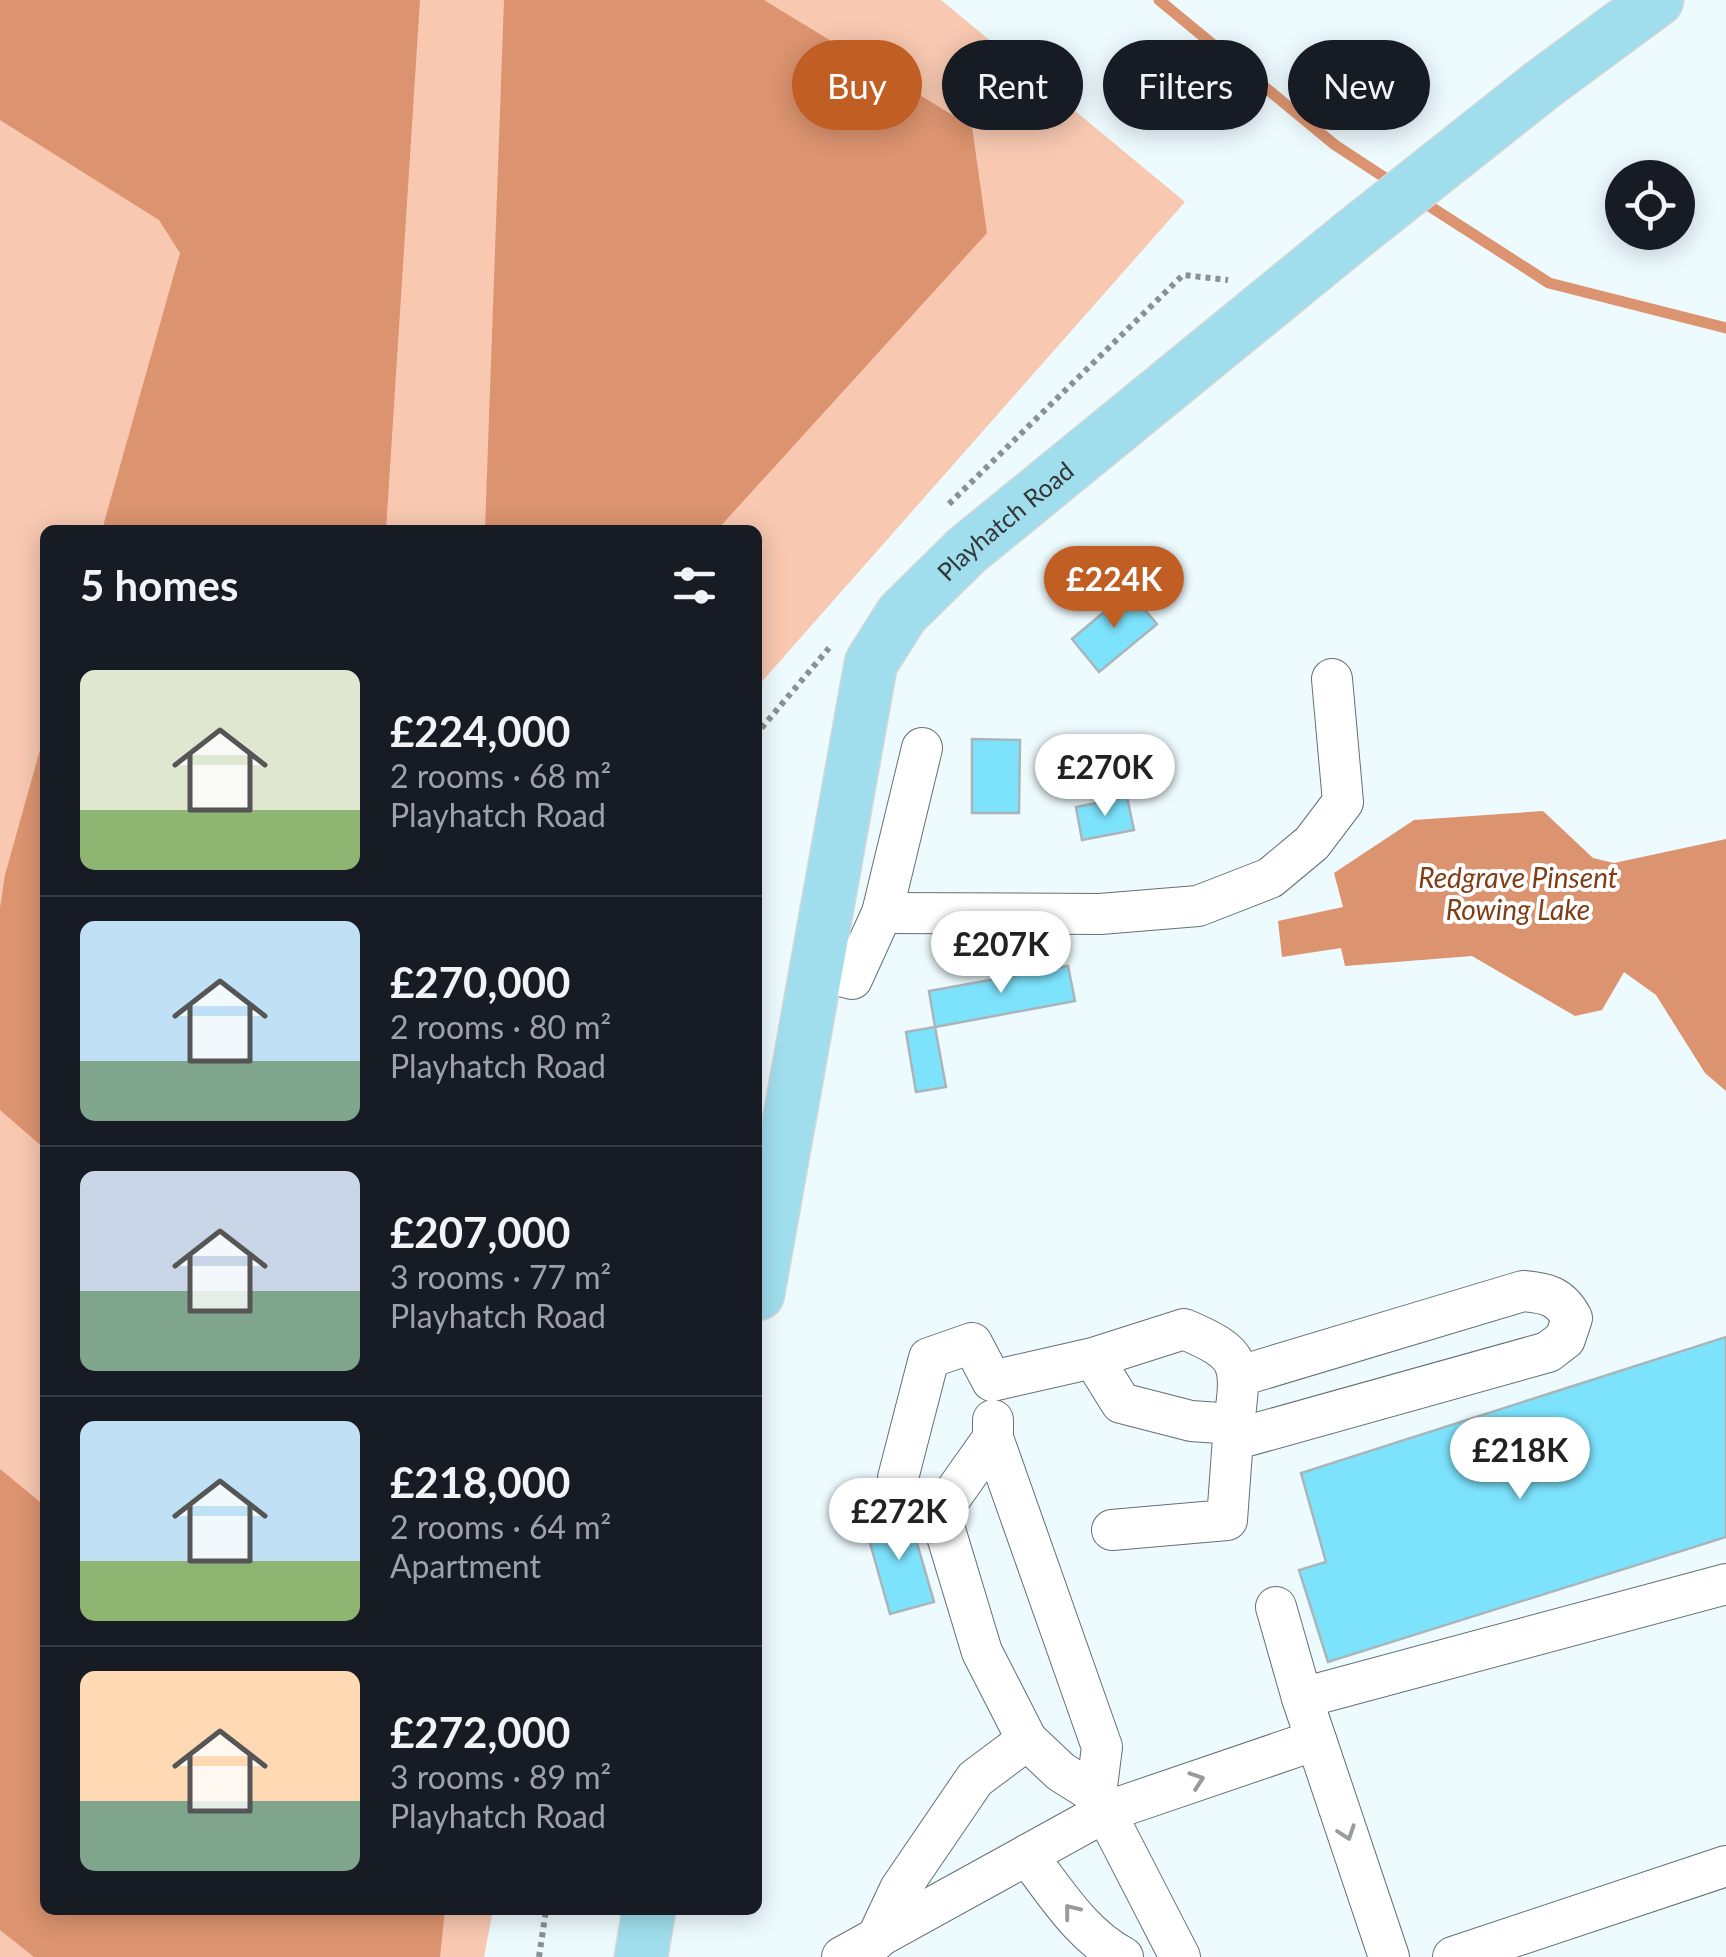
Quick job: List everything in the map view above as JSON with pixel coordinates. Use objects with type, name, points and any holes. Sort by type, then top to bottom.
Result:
[{"type":"main road","name":"Playhatch Road","points":[[762,1271],[871,663],[902,614],[966,551],[1354,234],[1542,85],[1657,0]]},
{"type":"lane","points":[[882,913],[1100,914],[1198,906],[1270,878],[1312,844],[1343,802],[1332,679]]},
{"type":"lane","points":[[814,969],[852,978],[882,913],[922,748]]},
{"type":"lane","points":[[1093,1358],[1121,1402],[1233,1432],[1548,1352],[1565,1339],[1572,1318],[1562,1300],[1544,1293],[1523,1292],[1240,1376]]},
{"type":"lane","points":[[992,1380],[1093,1358],[1184,1329],[1222,1345],[1240,1376],[1227,1520],[1112,1530]]},
{"type":"lane","points":[[898,1478],[928,1358],[972,1343],[992,1380],[992,1438],[1102,1747],[1100,1803]]},
{"type":"lane","points":[[992,1438],[940,1513],[982,1652],[1027,1740],[1100,1803],[1180,1957]]},
{"type":"lane","points":[[1302,1698],[1726,1584]]},
{"type":"lane","points":[[1276,1607],[1302,1698],[1389,1957]]},
{"type":"lane","points":[[859,1948],[975,1779],[1027,1740]]},
{"type":"lane","points":[[859,1948],[1027,1854],[1100,1803],[1316,1740]]},
{"type":"lane","points":[[1027,1854],[1080,1922],[1105,1948],[1123,1957]]},
{"type":"lane","points":[[1454,1957],[1726,1866]]},
{"type":"path","points":[[539,1957],[545,1915]]},
{"type":"shaded area","points":[[0,0],[941,0],[989,40],[942,40],[942,130],[1083,130],[1083,118],[1185,202],[762,681],[762,525],[40,525],[40,1915],[492,1915],[484,1957],[0,1957]]},
{"type":"water","points":[[0,0],[420,0],[386,525],[103,525],[180,253],[159,220],[0,120]]},
{"type":"water","points":[[504,0],[764,0],[830,40],[792,40],[792,130],[922,130],[922,96],[942,109],[942,130],[972,130],[987,233],[722,525],[485,525]]},
{"type":"water","points":[[40,750],[40,1145],[0,1110],[0,908],[5,875]]},
{"type":"water","name":"Redgrave Pinsent Rowing Lake","points":[[1543,811],[1593,858],[1614,863],[1726,839],[1726,1091],[1705,1073],[1656,995],[1624,972],[1602,1010],[1575,1016],[1472,956],[1345,966],[1341,948],[1282,957],[1278,921],[1343,907],[1334,873],[1414,820]]},
{"type":"water","points":[[0,1469],[40,1502],[40,1915],[444,1915],[440,1957],[34,1957],[0,1930]]},
{"type":"building","points":[[1129,591],[1157,624],[1099,672],[1072,639]]},
{"type":"building","points":[[972,739],[1020,740],[1019,813],[972,813]]},
{"type":"building","points":[[1127,797],[1134,830],[1082,840],[1076,807]]},
{"type":"building","points":[[1068,966],[1075,1001],[935,1027],[929,991]]},
{"type":"building","points":[[935,1027],[946,1087],[916,1092],[906,1032]]},
{"type":"building","points":[[1726,1337],[1726,1537],[1328,1662],[1299,1570],[1326,1562],[1301,1473]]},
{"type":"building","points":[[908,1512],[934,1602],[890,1614],[865,1525]]},
{"type":"waterway","points":[[1159,0],[1335,145],[1396,185]]},
{"type":"waterway","points":[[1420,200],[1549,283],[1726,328]]}]
